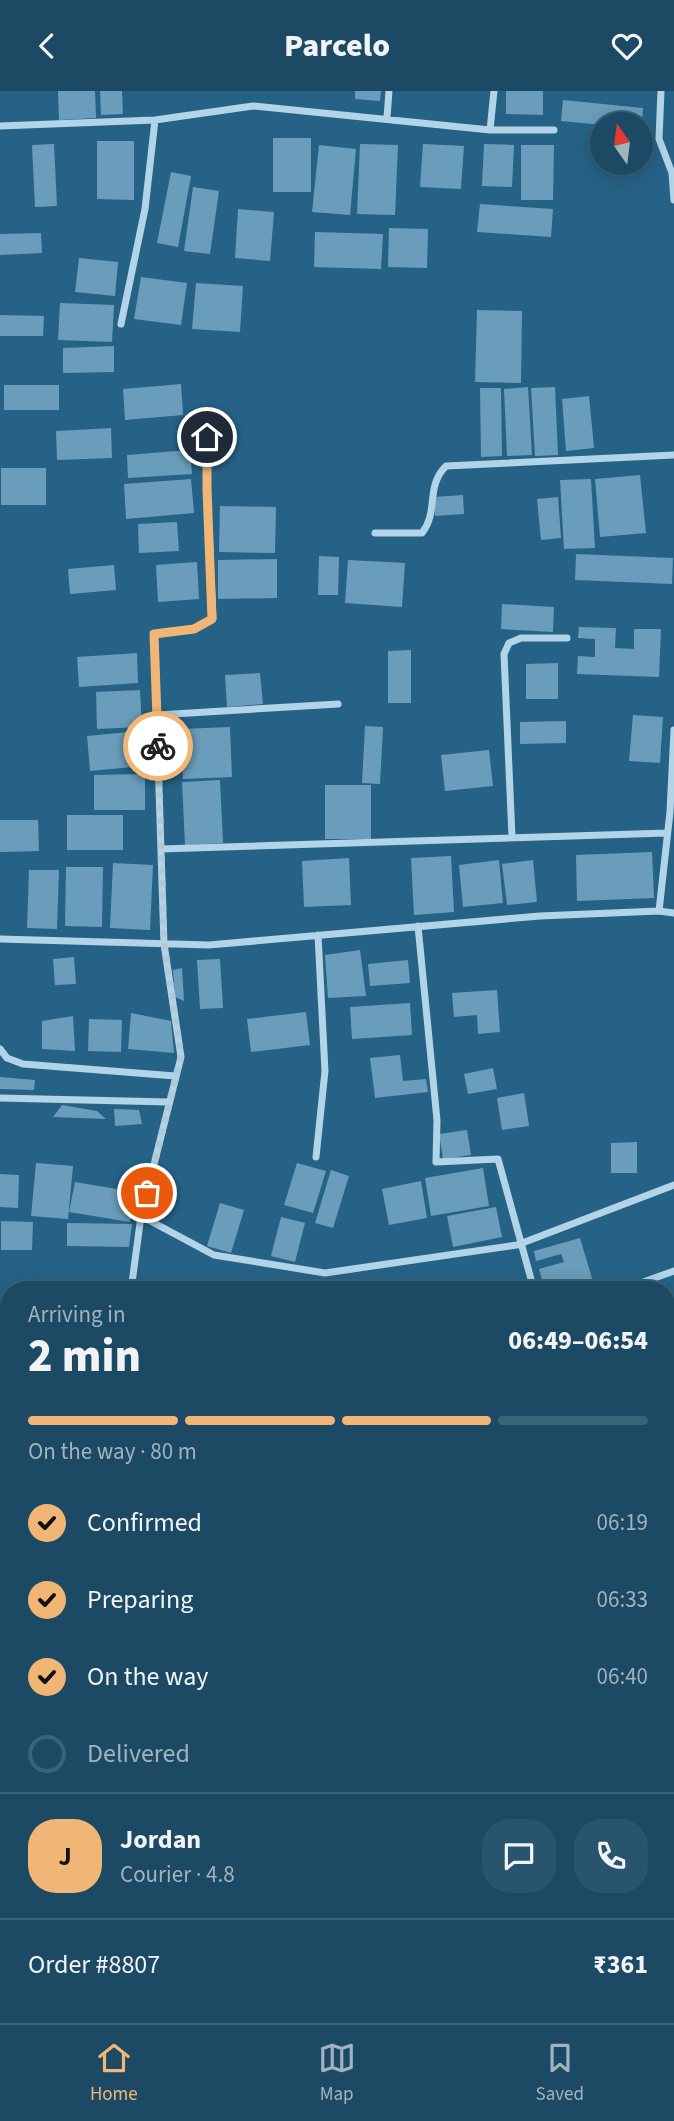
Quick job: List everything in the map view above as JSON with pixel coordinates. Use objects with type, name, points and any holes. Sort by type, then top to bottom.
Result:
[{"type":"street","points":[[387,118],[388,91]]},
{"type":"street","points":[[490,130],[494,91]]},
{"type":"street","points":[[661,91],[659,139],[672,173],[674,200]]},
{"type":"street","points":[[0,126],[155,120],[253,106],[490,130],[554,130]]},
{"type":"street","points":[[121,324],[145,209],[155,120]]},
{"type":"street","points":[[132,1281],[141,1216],[181,1056],[164,944],[154,634],[194,629],[212,619],[207,437]]},
{"type":"street","points":[[375,533],[422,533],[428,525],[436,476],[446,466],[674,455]]},
{"type":"street","points":[[512,837],[504,654],[509,643],[520,638],[567,638]]},
{"type":"street","points":[[157,715],[338,704]]},
{"type":"street","points":[[659,911],[667,833],[672,812],[674,730]]},
{"type":"street","points":[[161,849],[667,833]]},
{"type":"street","points":[[0,939],[209,945],[540,916],[659,911],[674,913]]},
{"type":"street","points":[[418,926],[437,1120],[436,1162],[498,1159],[531,1281]]},
{"type":"street","points":[[316,1157],[325,1071],[318,935]]},
{"type":"street","points":[[0,1049],[7,1058],[23,1064],[176,1076]]},
{"type":"street","points":[[0,1098],[168,1102]]},
{"type":"street","points":[[141,1216],[214,1255],[325,1273],[521,1244],[674,1185]]},
{"type":"street","points":[[646,1281],[674,1271]]},
{"type":"building","points":[[58,91],[95,91],[96,118],[59,120]]},
{"type":"building","points":[[100,91],[122,91],[123,114],[101,115]]},
{"type":"building","points":[[355,91],[381,91],[380,101],[355,99]]},
{"type":"building","points":[[506,91],[543,91],[543,115],[506,114]]},
{"type":"building","points":[[563,100],[643,108],[643,112],[590,112],[590,124],[561,121]]},
{"type":"building","points":[[273,138],[311,138],[311,192],[273,192]]},
{"type":"building","points":[[97,141],[134,141],[134,200],[97,199]]},
{"type":"building","points":[[54,144],[57,206],[35,207],[32,145]]},
{"type":"building","points":[[360,144],[398,145],[395,215],[357,214]]},
{"type":"building","points":[[423,144],[464,146],[461,189],[420,187]]},
{"type":"building","points":[[484,144],[514,145],[512,187],[482,186]]},
{"type":"building","points":[[319,145],[356,149],[350,215],[312,212]]},
{"type":"building","points":[[521,145],[554,145],[553,200],[521,200]]},
{"type":"building","points":[[171,172],[191,176],[178,247],[157,243]]},
{"type":"building","points":[[193,187],[219,191],[210,254],[184,251]]},
{"type":"building","points":[[480,204],[553,209],[551,237],[477,232]]},
{"type":"building","points":[[238,209],[274,212],[270,261],[235,258]]},
{"type":"building","points":[[389,228],[428,229],[427,268],[388,267]]},
{"type":"building","points":[[315,232],[383,234],[381,269],[314,267]]},
{"type":"building","points":[[41,233],[42,253],[0,255],[0,234]]},
{"type":"building","points":[[79,258],[118,262],[115,296],[75,292]]},
{"type":"building","points":[[141,277],[187,283],[181,325],[134,319]]},
{"type":"building","points":[[196,283],[243,286],[240,332],[192,329]]},
{"type":"building","points":[[60,303],[114,305],[112,342],[58,340]]},
{"type":"building","points":[[477,310],[522,311],[521,383],[475,382]]},
{"type":"building","points":[[0,315],[44,316],[43,336],[0,336]]},
{"type":"building","points":[[114,346],[114,372],[63,373],[63,348]]},
{"type":"building","points":[[181,384],[183,415],[125,420],[123,389]]},
{"type":"building","points":[[4,385],[59,385],[59,410],[4,410]]},
{"type":"building","points":[[528,387],[532,455],[507,456],[504,389]]},
{"type":"building","points":[[555,387],[558,455],[535,456],[531,388]]},
{"type":"building","points":[[480,388],[501,388],[502,456],[481,457]]},
{"type":"building","points":[[589,396],[594,448],[566,451],[562,399]]},
{"type":"building","points":[[111,428],[112,458],[57,460],[56,431]]},
{"type":"building","points":[[190,450],[192,474],[128,478],[127,455]]},
{"type":"building","points":[[1,468],[46,468],[46,505],[1,505]]},
{"type":"building","points":[[640,475],[646,533],[600,537],[595,479]]},
{"type":"building","points":[[191,479],[194,513],[126,519],[124,484]]},
{"type":"building","points":[[591,479],[595,548],[564,549],[560,480]]},
{"type":"building","points":[[463,495],[464,514],[435,516],[434,497]]},
{"type":"building","points":[[558,497],[561,538],[541,540],[537,499]]},
{"type":"building","points":[[220,506],[276,507],[275,553],[219,552]]},
{"type":"building","points":[[177,522],[179,551],[139,553],[138,524]]},
{"type":"building","points":[[576,554],[673,558],[672,584],[575,580]]},
{"type":"building","points":[[319,556],[339,557],[338,595],[318,595]]},
{"type":"building","points":[[277,559],[277,598],[218,599],[218,560]]},
{"type":"building","points":[[348,560],[405,563],[402,607],[345,603]]},
{"type":"building","points":[[197,562],[199,599],[158,602],[156,565]]},
{"type":"building","points":[[114,565],[116,590],[70,594],[68,569]]},
{"type":"building","points":[[502,604],[554,607],[553,632],[501,629]]},
{"type":"building","points":[[579,627],[616,628],[615,648],[634,649],[634,629],[661,629],[659,677],[577,674],[578,656],[595,657],[595,639],[578,638]]},
{"type":"building","points":[[411,650],[411,703],[388,703],[388,651]]},
{"type":"building","points":[[137,653],[138,683],[79,687],[77,657]]},
{"type":"building","points":[[558,663],[558,699],[526,699],[526,664]]},
{"type":"building","points":[[260,673],[263,704],[227,707],[225,675]]},
{"type":"building","points":[[140,690],[142,727],[97,729],[96,692]]},
{"type":"building","points":[[633,715],[663,717],[660,763],[629,761]]},
{"type":"building","points":[[566,721],[566,743],[520,744],[520,722]]},
{"type":"building","points":[[365,726],[383,727],[380,784],[362,783]]},
{"type":"building","points":[[230,727],[232,777],[183,779],[181,729]]},
{"type":"building","points":[[139,731],[143,766],[90,771],[87,736]]},
{"type":"building","points":[[489,750],[493,786],[445,791],[441,755]]},
{"type":"building","points":[[145,774],[145,810],[94,810],[94,775]]},
{"type":"building","points":[[220,780],[223,843],[185,845],[182,782]]},
{"type":"building","points":[[325,785],[371,785],[371,839],[325,839]]},
{"type":"building","points":[[67,815],[123,815],[123,850],[67,850]]},
{"type":"building","points":[[0,820],[38,820],[39,851],[0,852]]},
{"type":"building","points":[[652,852],[654,898],[577,901],[576,855]]},
{"type":"building","points":[[451,856],[454,912],[414,915],[411,858]]},
{"type":"building","points":[[349,858],[351,905],[304,907],[302,861]]},
{"type":"building","points":[[499,860],[503,903],[463,907],[459,865]]},
{"type":"building","points":[[533,860],[537,902],[507,905],[502,864]]},
{"type":"building","points":[[113,863],[153,865],[150,930],[110,928]]},
{"type":"building","points":[[66,867],[103,867],[102,927],[65,926]]},
{"type":"building","points":[[29,870],[59,870],[57,929],[27,928]]},
{"type":"building","points":[[360,950],[366,996],[328,998],[325,955]]},
{"type":"building","points":[[74,957],[76,984],[55,985],[53,959]]},
{"type":"building","points":[[220,959],[223,1008],[200,1009],[197,960]]},
{"type":"building","points":[[408,960],[410,983],[370,986],[368,964]]},
{"type":"building","points":[[182,968],[184,1001],[175,997],[173,970]]},
{"type":"building","points":[[497,990],[500,1032],[478,1034],[477,1015],[454,1017],[452,993]]},
{"type":"building","points":[[410,1003],[412,1035],[352,1039],[350,1007]]},
{"type":"building","points":[[306,1012],[310,1045],[251,1052],[247,1019]]},
{"type":"building","points":[[131,1013],[171,1021],[174,1053],[128,1049]]},
{"type":"building","points":[[73,1016],[75,1051],[42,1049],[42,1021]]},
{"type":"building","points":[[89,1019],[122,1020],[121,1052],[88,1051]]},
{"type":"building","points":[[400,1055],[403,1081],[426,1079],[428,1092],[375,1098],[370,1058]]},
{"type":"building","points":[[493,1068],[497,1089],[468,1094],[464,1074]]},
{"type":"building","points":[[0,1077],[35,1080],[34,1090],[0,1089]]},
{"type":"building","points":[[524,1093],[529,1126],[502,1130],[497,1098]]},
{"type":"building","points":[[62,1105],[97,1111],[106,1119],[53,1117]]},
{"type":"building","points":[[114,1109],[139,1110],[142,1124],[115,1126]]},
{"type":"building","points":[[467,1130],[471,1155],[443,1159],[439,1134]]},
{"type":"building","points":[[637,1142],[637,1173],[611,1173],[611,1143]]},
{"type":"building","points":[[36,1163],[73,1166],[68,1219],[31,1216]]},
{"type":"building","points":[[297,1163],[326,1171],[313,1213],[284,1205]]},
{"type":"building","points":[[483,1168],[489,1206],[431,1216],[425,1178]]},
{"type":"building","points":[[331,1170],[349,1176],[333,1228],[315,1223]]},
{"type":"building","points":[[0,1174],[19,1175],[18,1208],[0,1207]]},
{"type":"building","points":[[421,1181],[427,1218],[389,1225],[382,1189]]},
{"type":"building","points":[[75,1182],[135,1192],[130,1222],[69,1212]]},
{"type":"building","points":[[220,1203],[244,1210],[231,1253],[207,1246]]},
{"type":"building","points":[[496,1207],[502,1237],[453,1247],[447,1216]]},
{"type":"building","points":[[281,1217],[305,1223],[295,1262],[271,1256]]},
{"type":"building","points":[[1,1221],[33,1222],[32,1250],[1,1250]]},
{"type":"building","points":[[67,1223],[132,1224],[129,1247],[67,1246]]},
{"type":"building","points":[[580,1238],[593,1281],[542,1281],[539,1269],[564,1262],[561,1254],[536,1261],[534,1251]]},
{"type":"way so far","points":[[147,1193],[181,1056],[164,944],[158,746]]},
{"type":"route","points":[[158,746],[154,634],[194,629],[212,619],[207,437]]}]
